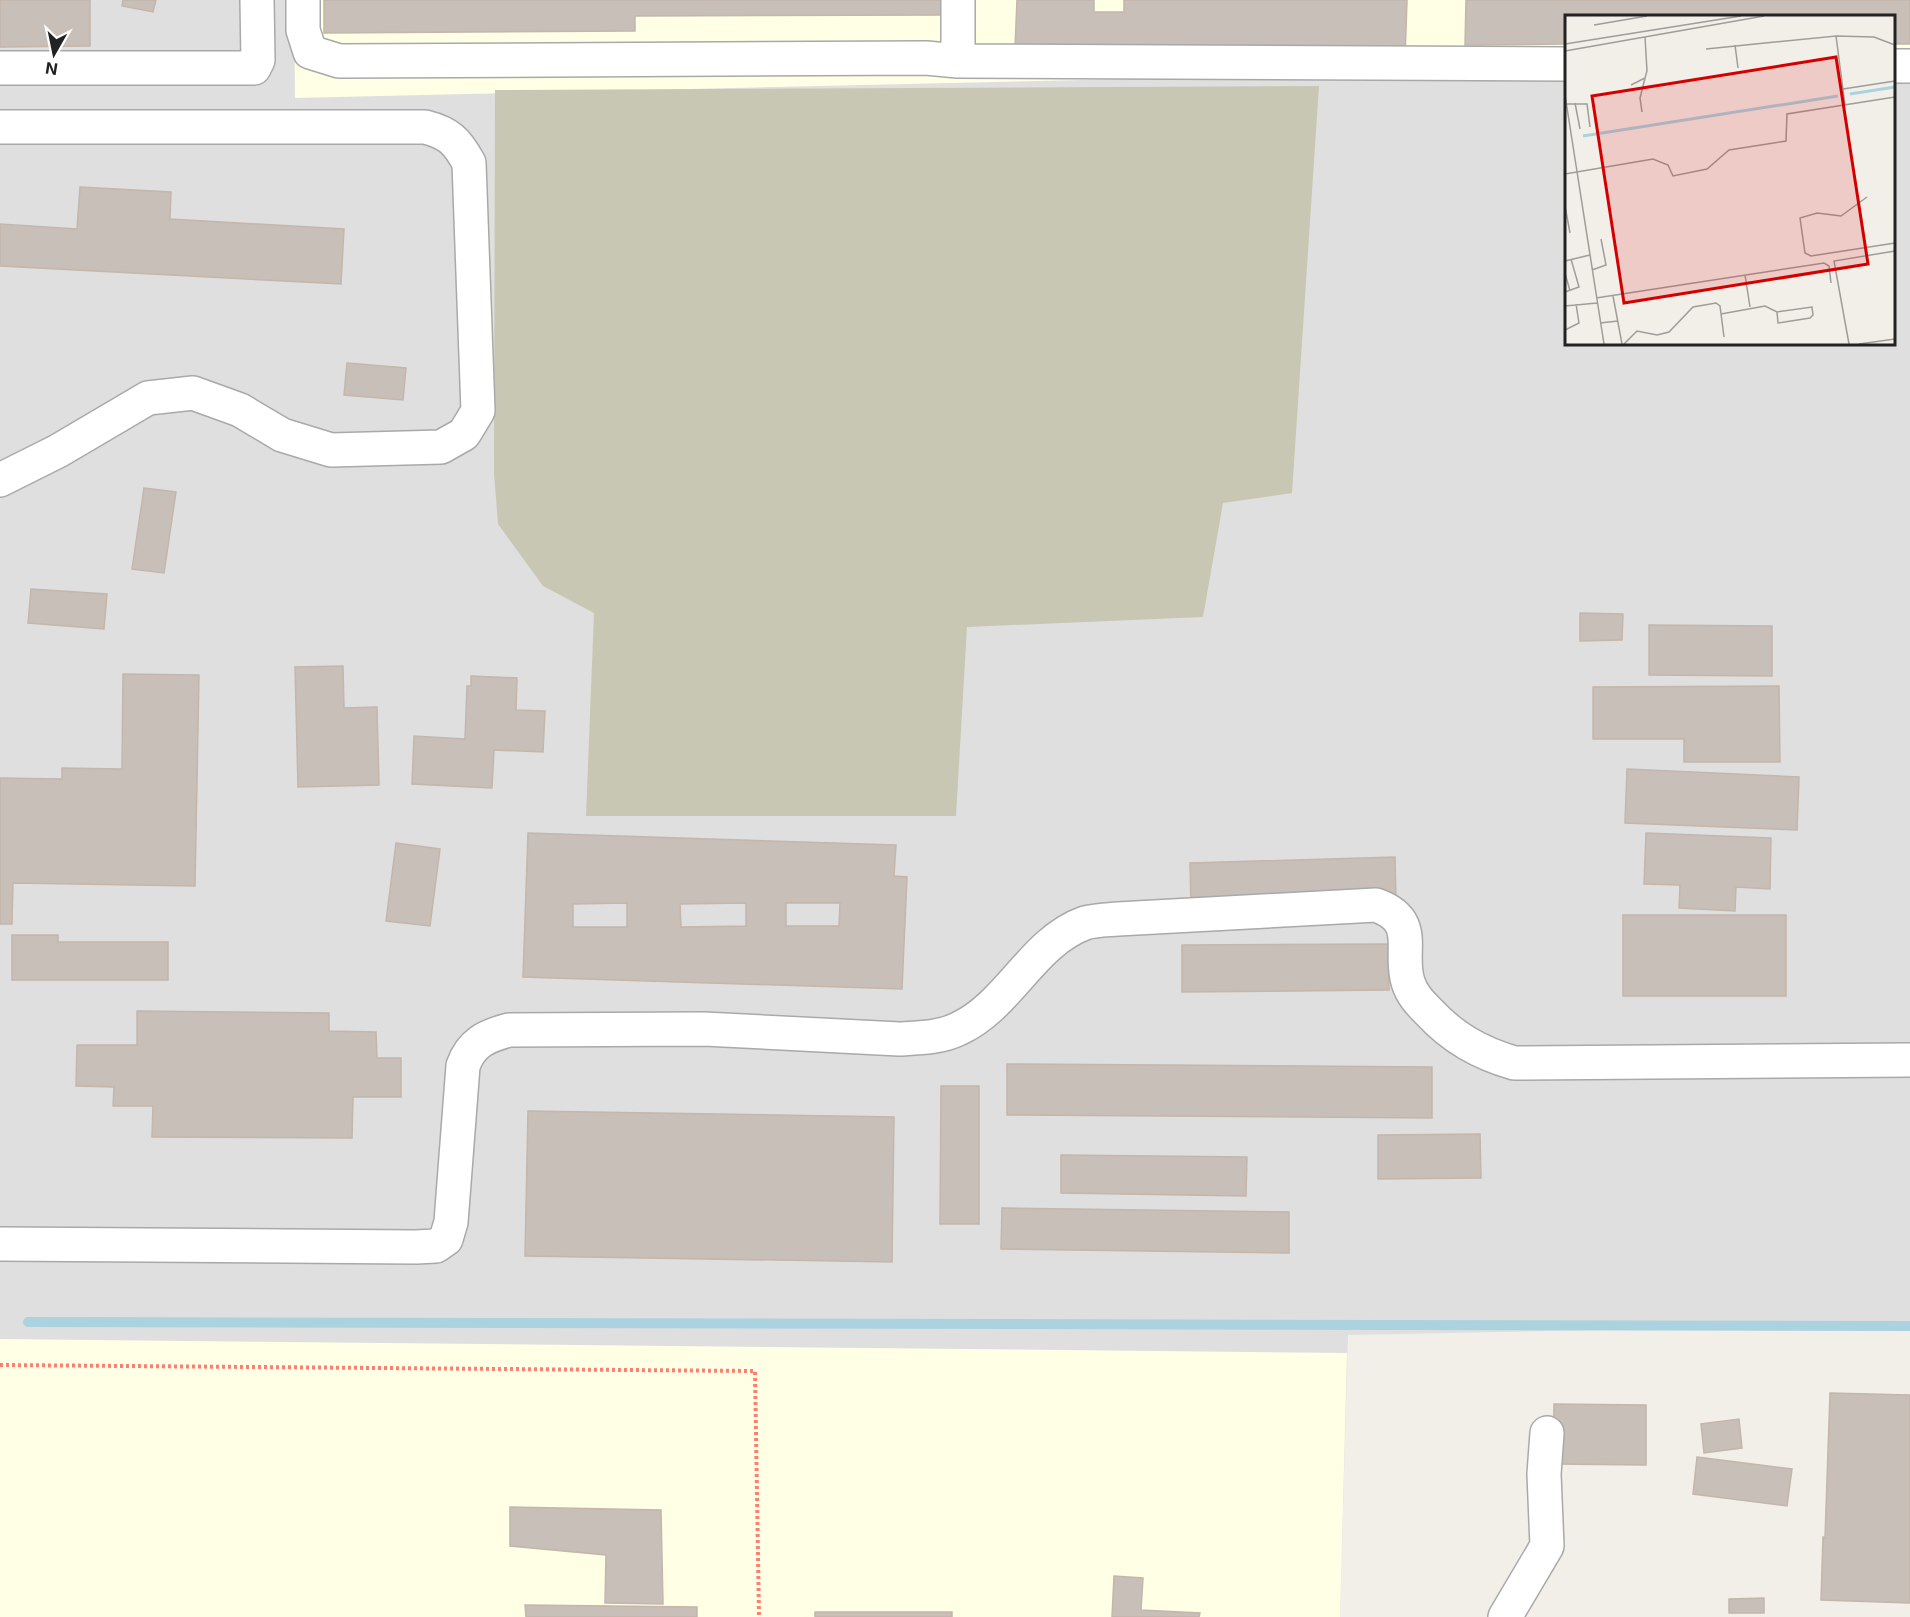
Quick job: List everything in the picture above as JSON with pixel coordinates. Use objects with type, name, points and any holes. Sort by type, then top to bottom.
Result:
[{"type":"lane","points":[[0,68],[254,68],[258,60],[257,0]]},
{"type":"lane","points":[[303,0],[303,30],[310,52],[339,61],[926,58],[958,61],[1565,64]]},
{"type":"lane","points":[[958,0],[958,61]]},
{"type":"lane","points":[[0,127],[425,128],[441,131],[462,150],[469,163],[478,411],[464,434],[441,447],[331,450],[282,435],[240,410],[193,393],[148,398],[58,451],[0,480]]},
{"type":"lane","points":[[0,1244],[436,1246],[446,1239],[451,1222],[463,1066],[467,1055],[482,1038],[509,1030],[704,1029],[899,1039],[928,1037],[957,1029],[978,1017],[1059,937],[1086,923],[1118,919],[1376,905],[1388,909],[1396,916],[1406,936],[1407,981],[1413,995],[1445,1029],[1474,1048],[1514,1063],[1910,1060]]},
{"type":"lane","points":[[1505,1617],[1547,1546],[1544,1474],[1547,1433]]},
{"type":"path","points":[[0,1365],[754,1371],[759,1617]]},
{"type":"shaded area","points":[[0,0],[1910,0],[1910,1324],[1348,1335],[1340,1617],[0,1617]]},
{"type":"shaded area","points":[[294,0],[1910,0],[1910,60],[1895,61],[1895,15],[1565,15],[1565,69],[295,98]]},
{"type":"shaded area","points":[[1319,86],[1292,493],[1223,503],[1203,617],[967,627],[956,816],[586,816],[594,613],[543,586],[498,524],[494,473],[495,90]]},
{"type":"shaded area","points":[[0,1339],[1347,1353],[1340,1617],[0,1617]]},
{"type":"building","points":[[0,0],[90,0],[90,46],[0,47]]},
{"type":"building","points":[[123,0],[156,0],[153,12],[122,6]]},
{"type":"building","points":[[324,0],[949,0],[949,15],[635,16],[635,31],[324,33]]},
{"type":"building","points":[[1017,0],[1094,0],[1094,12],[1124,12],[1124,0],[1407,0],[1405,60],[1015,47]]},
{"type":"building","points":[[1466,0],[1910,0],[1910,44],[1895,44],[1895,15],[1565,15],[1565,44],[1465,45]]},
{"type":"building","points":[[80,187],[171,192],[170,219],[344,229],[341,284],[0,266],[0,224],[77,229]]},
{"type":"building","points":[[347,363],[406,368],[403,400],[344,395]]},
{"type":"building","points":[[144,488],[176,492],[164,573],[132,569]]},
{"type":"building","points":[[31,589],[107,594],[104,629],[28,623]]},
{"type":"building","points":[[1580,613],[1623,614],[1622,640],[1580,641]]},
{"type":"building","points":[[1649,625],[1772,626],[1772,676],[1649,675]]},
{"type":"building","points":[[343,666],[344,708],[377,707],[379,785],[298,787],[295,667]]},
{"type":"building","points":[[123,674],[199,675],[195,886],[13,883],[12,924],[0,924],[0,778],[62,779],[62,768],[122,769]]},
{"type":"building","points":[[471,676],[517,678],[516,710],[545,711],[543,752],[494,750],[492,788],[412,784],[414,736],[465,739],[467,686],[471,686]]},
{"type":"building","points":[[1779,686],[1780,762],[1684,762],[1684,739],[1593,739],[1593,687]]},
{"type":"building","points":[[1627,769],[1799,777],[1797,830],[1625,823]]},
{"type":"building","points":[[528,833],[896,845],[894,876],[907,877],[902,989],[523,977]],"holes":[[[627,903],[627,927],[573,927],[573,904]],[[746,903],[746,926],[681,927],[680,904]],[[786,903],[840,903],[839,926],[786,926]]]},
{"type":"building","points":[[1646,833],[1771,838],[1770,889],[1736,887],[1735,911],[1679,908],[1680,885],[1644,884]]},
{"type":"building","points":[[396,843],[440,849],[430,926],[386,921]]},
{"type":"building","points":[[1395,857],[1396,900],[1191,906],[1190,863]]},
{"type":"building","points":[[1623,915],[1786,915],[1786,996],[1623,996]]},
{"type":"building","points":[[12,935],[58,935],[58,942],[168,942],[168,980],[12,980]]},
{"type":"building","points":[[1388,944],[1389,990],[1182,992],[1182,945]]},
{"type":"building","points":[[137,1011],[329,1013],[329,1031],[376,1032],[377,1058],[401,1058],[401,1097],[353,1097],[352,1138],[152,1137],[153,1106],[113,1106],[114,1087],[76,1086],[77,1045],[137,1045]]},
{"type":"building","points":[[1007,1064],[1432,1067],[1432,1118],[1007,1115]]},
{"type":"building","points":[[941,1086],[979,1086],[979,1224],[940,1224]]},
{"type":"building","points":[[528,1111],[894,1117],[892,1262],[525,1256]]},
{"type":"building","points":[[1480,1134],[1481,1178],[1378,1179],[1378,1135]]},
{"type":"building","points":[[1061,1155],[1247,1157],[1246,1196],[1061,1193]]},
{"type":"building","points":[[1002,1208],[1289,1212],[1289,1253],[1001,1249]]},
{"type":"building","points":[[1830,1393],[1910,1395],[1910,1603],[1821,1600]]},
{"type":"building","points":[[1554,1404],[1646,1405],[1646,1465],[1553,1464]]},
{"type":"building","points":[[1739,1419],[1742,1448],[1704,1453],[1701,1424]]},
{"type":"building","points":[[1697,1457],[1792,1469],[1787,1506],[1693,1494]]},
{"type":"building","points":[[510,1507],[661,1510],[663,1604],[605,1603],[606,1555],[510,1546]]},
{"type":"building","points":[[1114,1576],[1143,1578],[1141,1610],[1200,1613],[1199,1617],[1112,1617]]},
{"type":"building","points":[[1764,1598],[1764,1613],[1729,1613],[1729,1599]]},
{"type":"building","points":[[525,1605],[697,1607],[697,1617],[526,1617]]},
{"type":"building","points":[[815,1612],[952,1612],[952,1617],[815,1617]]},
{"type":"waterway","points":[[28,1322],[1910,1326]]}]
